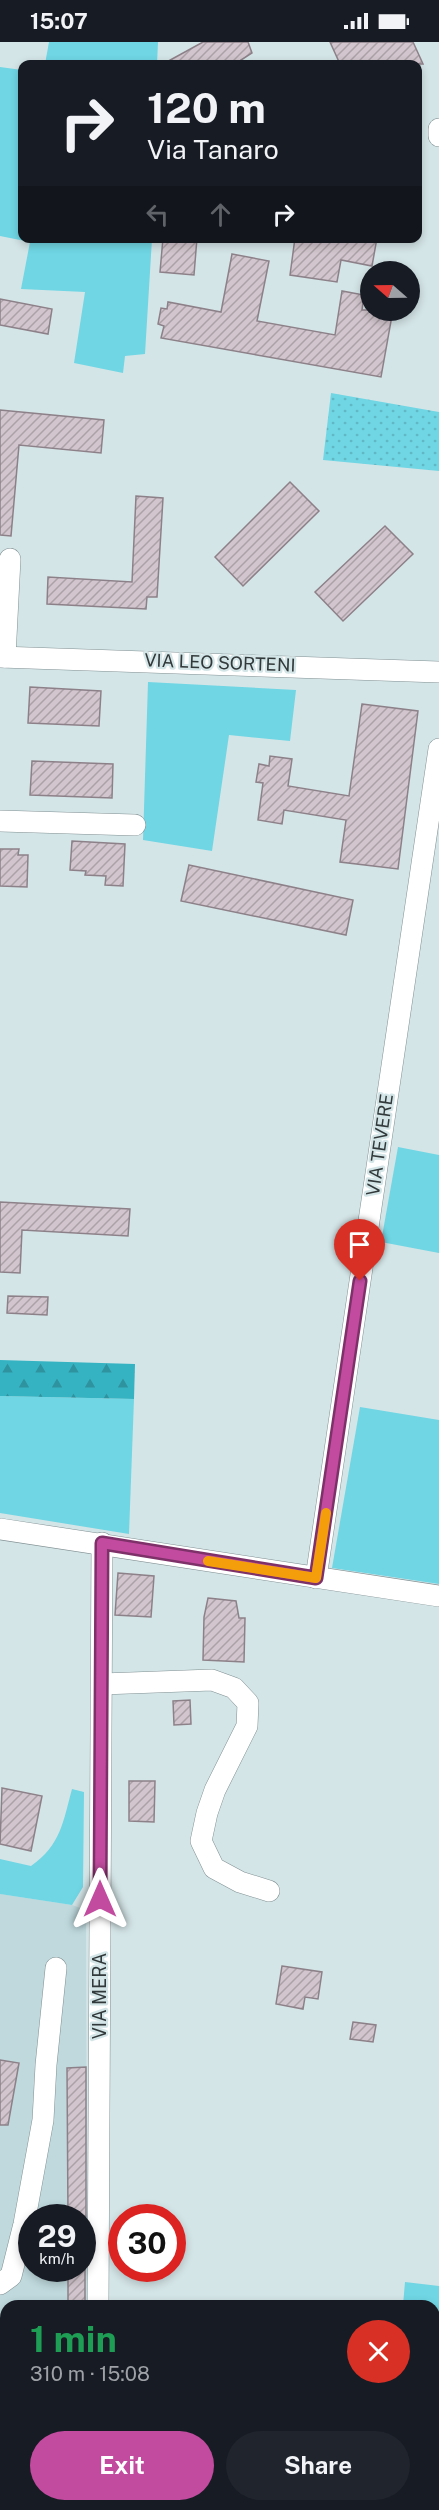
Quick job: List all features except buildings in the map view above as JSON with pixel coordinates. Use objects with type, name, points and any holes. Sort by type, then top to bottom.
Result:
[{"type":"street","points":[[439,129],[439,136]]},
{"type":"street","points":[[2,657],[10,559]]},
{"type":"street","name":"VIA LEO SORTENI","points":[[2,657],[439,672]]},
{"type":"street","name":"VIA TEVERE","points":[[316,1578],[439,749]]},
{"type":"street","points":[[0,821],[135,825]]},
{"type":"street","points":[[0,1528],[439,1596]]},
{"type":"street","name":"VIA MERA","points":[[98,2300],[102,1543]]},
{"type":"street","points":[[102,1684],[212,1680],[234,1688],[248,1703],[247,1726],[215,1790],[207,1812],[201,1841],[214,1868],[240,1882],[268,1891]]},
{"type":"street","points":[[0,2284],[11,2276],[24,2224],[43,2120],[56,1968]]},
{"type":"shaded area","points":[[49,42],[158,42],[157,60],[46,60]]},
{"type":"shaded area","points":[[0,67],[18,69],[18,240],[0,236]]},
{"type":"shaded area","points":[[30,243],[152,243],[145,354],[125,356],[123,373],[74,363],[85,292],[21,289]]},
{"type":"shaded area","points":[[331,393],[439,412],[439,471],[323,460]]},
{"type":"shaded area","points":[[148,682],[296,690],[290,741],[229,735],[212,851],[143,840]]},
{"type":"shaded area","points":[[398,1147],[439,1155],[439,1253],[381,1242]]},
{"type":"shaded area","points":[[0,1396],[134,1399],[129,1534],[0,1513]]},
{"type":"shaded area","points":[[360,1407],[439,1420],[439,1584],[332,1568]]},
{"type":"shaded area","points":[[72,1789],[84,1792],[83,1887],[72,1905],[0,1894],[0,1859],[31,1866],[41,1858],[55,1841]]},
{"type":"shaded area","points":[[0,1894],[72,1905],[86,1910],[87,2204],[18,2204],[18,2282],[87,2282],[87,2300],[0,2300]]},
{"type":"shaded area","points":[[405,2282],[439,2286],[439,2300],[403,2300]]},
{"type":"green space","points":[[0,1360],[135,1364],[134,1399],[0,1396]]},
{"type":"slow traffic","points":[[208,1561],[316,1578],[326,1513]]},
{"type":"route","points":[[100,1899],[102,1543],[316,1578],[360,1281]]}]
